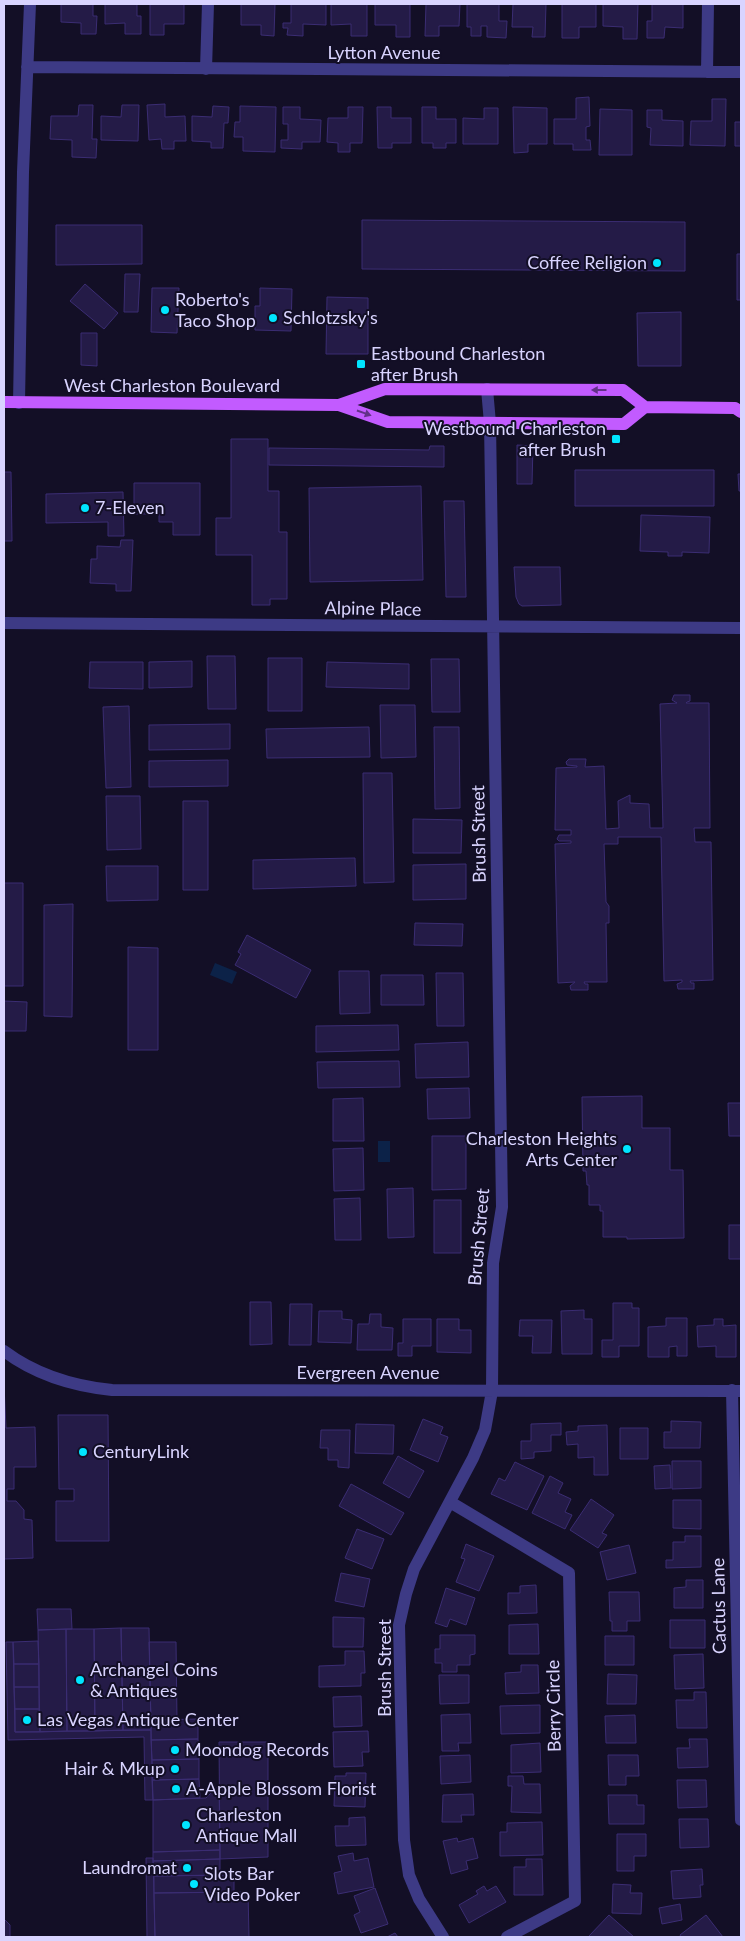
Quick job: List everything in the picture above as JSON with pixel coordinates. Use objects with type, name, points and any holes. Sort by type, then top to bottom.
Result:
[{"type":"main road","name":"West Charleston Boulevard","points":[[4,402],[339,405],[388,422],[490,423],[624,424],[645,407],[624,390],[385,389],[339,405]]},
{"type":"main road","points":[[645,407],[739,408]]},
{"type":"street","points":[[19,402],[23,172],[30,4]]},
{"type":"street","points":[[206,69],[208,4]]},
{"type":"street","points":[[707,72],[708,4]]},
{"type":"street","name":"Lytton Avenue","points":[[27,67],[741,72]]},
{"type":"street","name":"Brush Street","points":[[443,1937],[419,1899],[408,1875],[404,1840],[399,1625],[414,1569],[473,1458],[485,1430],[492,1391],[493,1263],[502,1207],[490,423],[487,390]]},
{"type":"street","name":"Alpine Place","points":[[4,623],[741,628]]},
{"type":"street","name":"Evergreen Avenue","points":[[4,1351],[30,1368],[57,1380],[112,1390],[736,1390]]},
{"type":"street","name":"Cactus Lane","points":[[736,1390],[741,1820]]},
{"type":"street","name":"Berry Circle","points":[[450,1502],[569,1573],[575,1901],[507,1937]]},
{"type":"water","points":[[215,963],[237,972],[232,984],[210,975]]},
{"type":"water","points":[[378,1141],[390,1141],[390,1162],[378,1162]]},
{"type":"building","points":[[61,4],[93,4],[93,16],[97,16],[96,34],[81,34],[81,23],[61,22]]},
{"type":"building","points":[[105,4],[137,4],[137,16],[141,16],[141,34],[125,34],[125,23],[105,24]]},
{"type":"building","points":[[150,4],[184,4],[184,24],[164,24],[164,35],[150,35]]},
{"type":"building","points":[[241,4],[275,4],[274,36],[261,35],[261,25],[241,25]]},
{"type":"building","points":[[291,4],[326,4],[326,25],[303,24],[303,36],[287,35],[288,28],[283,28],[283,23],[291,23]]},
{"type":"building","points":[[331,4],[367,4],[367,36],[351,36],[351,24],[331,25]]},
{"type":"building","points":[[375,4],[410,4],[410,37],[396,37],[396,25],[375,25]]},
{"type":"building","points":[[426,4],[460,4],[459,26],[439,26],[439,36],[425,36]]},
{"type":"building","points":[[467,4],[499,4],[499,21],[507,21],[506,38],[487,37],[487,26],[481,26],[481,36],[471,36],[471,27],[467,27]]},
{"type":"building","points":[[513,4],[546,4],[545,37],[532,37],[533,27],[512,27]]},
{"type":"building","points":[[562,4],[596,4],[596,27],[579,27],[579,38],[562,38]]},
{"type":"building","points":[[603,4],[638,4],[637,39],[623,39],[623,27],[603,26]]},
{"type":"building","points":[[652,4],[683,4],[683,28],[665,27],[664,38],[647,38],[647,21],[652,21]]},
{"type":"building","points":[[589,97],[590,126],[586,127],[586,140],[590,140],[591,150],[573,150],[573,144],[554,144],[554,119],[576,119],[576,98]]},
{"type":"building","points":[[712,99],[726,99],[725,146],[690,145],[691,121],[712,121]]},
{"type":"building","points":[[165,104],[165,117],[185,116],[186,141],[174,141],[174,149],[162,149],[161,139],[149,140],[147,105]]},
{"type":"building","points":[[79,105],[93,105],[92,139],[97,139],[96,158],[72,157],[72,140],[50,139],[51,116],[78,116]]},
{"type":"building","points":[[122,105],[139,105],[138,141],[101,140],[101,116],[121,117]]},
{"type":"building","points":[[213,106],[229,107],[228,123],[224,123],[223,148],[211,148],[211,142],[192,141],[192,116],[212,117]]},
{"type":"building","points":[[240,106],[276,107],[275,152],[243,151],[243,137],[234,137],[235,122],[240,122]]},
{"type":"building","points":[[283,107],[300,107],[300,119],[321,120],[320,142],[302,142],[302,149],[281,148],[281,140],[288,140],[288,124],[283,124]]},
{"type":"building","points":[[348,107],[363,107],[362,143],[350,143],[350,152],[338,152],[338,143],[327,142],[328,118],[348,118]]},
{"type":"building","points":[[377,107],[391,107],[391,118],[411,118],[411,143],[392,143],[392,148],[378,148]]},
{"type":"building","points":[[422,107],[436,107],[436,119],[456,119],[456,143],[446,143],[446,148],[433,148],[433,143],[422,143]]},
{"type":"building","points":[[513,107],[547,108],[547,144],[528,144],[528,152],[514,153]]},
{"type":"building","points":[[484,108],[498,108],[498,144],[463,144],[463,118],[484,119]]},
{"type":"building","points":[[600,109],[632,110],[632,155],[599,155]]},
{"type":"building","points":[[647,110],[662,110],[662,120],[683,121],[683,146],[650,145],[651,128],[647,127]]},
{"type":"building","points":[[735,122],[741,122],[741,146],[735,146]]},
{"type":"building","points":[[362,220],[685,222],[685,271],[362,269]]},
{"type":"building","points":[[56,225],[142,225],[142,264],[56,265]]},
{"type":"building","points":[[737,254],[741,254],[741,300],[737,300]]},
{"type":"building","points":[[125,274],[140,274],[138,312],[124,312]]},
{"type":"building","points":[[85,284],[118,313],[104,329],[70,301]]},
{"type":"building","name":"Roberto's Taco Shop","points":[[152,288],[179,288],[177,333],[151,332]]},
{"type":"building","name":"Schlotzsky's","points":[[260,288],[292,289],[291,331],[255,330],[255,306],[260,306]]},
{"type":"building","points":[[327,297],[368,298],[368,354],[326,354]]},
{"type":"building","points":[[681,312],[681,366],[638,366],[637,313]]},
{"type":"building","points":[[81,333],[97,333],[97,366],[81,365]]},
{"type":"building","points":[[231,439],[268,439],[268,491],[279,491],[279,532],[287,532],[287,599],[270,599],[270,605],[252,605],[252,555],[216,555],[216,518],[231,518]]},
{"type":"building","points":[[517,445],[533,446],[532,484],[517,484]]},
{"type":"building","points":[[430,446],[444,446],[444,467],[269,465],[269,448],[429,450]]},
{"type":"building","points":[[575,470],[714,470],[714,506],[575,506]]},
{"type":"building","points":[[4,472],[11,472],[12,541],[4,541]]},
{"type":"building","points":[[738,474],[741,474],[741,491],[739,491]]},
{"type":"building","points":[[134,483],[200,483],[200,535],[173,535],[173,522],[159,522],[159,514],[134,514]]},
{"type":"building","points":[[421,486],[423,580],[310,582],[309,488]]},
{"type":"building","name":"7-Eleven","points":[[123,492],[124,536],[108,536],[108,522],[46,523],[46,494]]},
{"type":"building","points":[[444,501],[464,501],[466,597],[446,597]]},
{"type":"building","points":[[641,515],[710,517],[709,553],[682,552],[682,556],[668,556],[668,552],[640,551]]},
{"type":"building","points":[[121,540],[133,540],[131,591],[116,591],[116,584],[90,583],[91,559],[97,559],[97,546],[120,547]]},
{"type":"building","points":[[514,567],[560,567],[561,605],[522,606],[519,604],[516,597]]},
{"type":"building","points":[[207,656],[235,656],[236,709],[208,709]]},
{"type":"building","points":[[268,658],[302,658],[302,711],[268,711]]},
{"type":"building","points":[[431,659],[459,659],[460,712],[432,712]]},
{"type":"building","points":[[192,661],[192,687],[149,688],[149,662]]},
{"type":"building","points":[[90,662],[143,662],[143,689],[89,688]]},
{"type":"building","points":[[327,662],[409,664],[409,689],[326,687]]},
{"type":"building","points":[[674,695],[690,695],[690,701],[686,703],[709,703],[710,828],[694,828],[695,842],[711,842],[713,980],[690,981],[694,983],[694,989],[678,989],[677,984],[682,982],[682,980],[664,981],[661,837],[618,837],[618,844],[604,844],[606,902],[609,906],[609,923],[606,923],[607,982],[584,982],[588,984],[588,990],[571,990],[570,986],[575,982],[558,983],[555,844],[571,843],[571,841],[559,841],[557,839],[559,835],[571,835],[571,830],[555,830],[556,768],[577,767],[567,765],[566,762],[569,759],[586,759],[585,767],[604,766],[606,829],[619,828],[618,801],[630,795],[630,803],[649,804],[650,828],[663,828],[660,704],[677,703],[672,700]]},
{"type":"building","points":[[380,705],[415,705],[416,757],[381,758]]},
{"type":"building","points":[[129,706],[131,787],[106,788],[103,707]]},
{"type":"building","points":[[230,724],[230,749],[149,750],[149,725]]},
{"type":"building","points":[[369,727],[370,757],[267,758],[266,729]]},
{"type":"building","points":[[434,727],[459,727],[460,808],[435,809]]},
{"type":"building","points":[[228,760],[228,786],[149,787],[149,761]]},
{"type":"building","points":[[363,773],[392,773],[394,882],[364,883]]},
{"type":"building","points":[[106,796],[140,796],[141,849],[107,850]]},
{"type":"building","points":[[183,801],[208,801],[208,890],[183,890]]},
{"type":"building","points":[[413,819],[462,820],[461,853],[413,853]]},
{"type":"building","points":[[355,858],[356,886],[253,889],[253,860]]},
{"type":"building","points":[[466,864],[466,899],[413,900],[413,865]]},
{"type":"building","points":[[106,866],[158,866],[158,900],[107,901]]},
{"type":"building","points":[[4,883],[23,883],[23,986],[4,986]]},
{"type":"building","points":[[73,904],[72,1017],[44,1016],[44,905]]},
{"type":"building","points":[[415,923],[463,924],[462,946],[414,945]]},
{"type":"building","points":[[247,935],[311,970],[296,998],[235,965],[241,954],[238,952]]},
{"type":"building","points":[[128,947],[158,948],[158,1050],[128,1050]]},
{"type":"building","points":[[339,971],[369,971],[370,1013],[340,1014]]},
{"type":"building","points":[[436,973],[463,973],[464,1026],[437,1026]]},
{"type":"building","points":[[381,975],[423,975],[424,1005],[381,1005]]},
{"type":"building","points":[[4,1001],[27,1002],[26,1031],[4,1031]]},
{"type":"building","points":[[398,1025],[399,1050],[316,1052],[316,1026]]},
{"type":"building","points":[[468,1042],[469,1077],[416,1078],[415,1044]]},
{"type":"building","points":[[399,1061],[400,1087],[318,1088],[317,1062]]},
{"type":"building","points":[[469,1088],[470,1118],[428,1119],[427,1089]]},
{"type":"building","name":"Charleston Heights Arts Center","points":[[642,1096],[642,1128],[670,1128],[670,1170],[683,1170],[684,1238],[627,1239],[627,1237],[603,1237],[603,1211],[600,1211],[600,1205],[589,1205],[589,1185],[587,1185],[586,1171],[583,1171],[582,1097]]},
{"type":"building","points":[[363,1098],[364,1141],[333,1141],[333,1099]]},
{"type":"building","points":[[728,1103],[741,1103],[741,1136],[729,1136]]},
{"type":"building","points":[[432,1136],[466,1136],[466,1189],[432,1190]]},
{"type":"building","points":[[363,1148],[364,1190],[334,1191],[333,1149]]},
{"type":"building","points":[[413,1188],[414,1237],[388,1238],[387,1189]]},
{"type":"building","points":[[360,1198],[361,1240],[335,1240],[334,1199]]},
{"type":"building","points":[[434,1200],[461,1200],[461,1253],[434,1253]]},
{"type":"building","points":[[729,1225],[741,1225],[741,1259],[729,1259]]},
{"type":"building","points":[[250,1302],[271,1302],[272,1344],[250,1345]]},
{"type":"building","points":[[613,1303],[632,1303],[632,1308],[639,1308],[639,1346],[619,1346],[619,1357],[602,1357],[602,1340],[613,1340]]},
{"type":"building","points":[[290,1304],[312,1304],[311,1345],[289,1345]]},
{"type":"building","points":[[584,1310],[584,1319],[592,1319],[592,1354],[562,1354],[561,1311]]},
{"type":"building","points":[[319,1311],[342,1311],[342,1319],[352,1320],[351,1343],[318,1342]]},
{"type":"building","points":[[370,1314],[381,1314],[381,1327],[393,1328],[392,1350],[357,1350],[358,1324],[369,1324]]},
{"type":"building","points":[[666,1318],[687,1318],[687,1356],[677,1356],[677,1346],[669,1347],[669,1357],[648,1357],[648,1327],[666,1326]]},
{"type":"building","points":[[403,1319],[431,1319],[431,1346],[412,1346],[412,1356],[398,1356],[398,1343],[403,1343]]},
{"type":"building","points":[[437,1319],[459,1319],[459,1330],[471,1330],[471,1353],[437,1352]]},
{"type":"building","points":[[714,1319],[723,1319],[723,1326],[736,1325],[736,1357],[716,1357],[716,1346],[698,1347],[697,1326],[714,1325]]},
{"type":"building","points":[[520,1320],[552,1320],[551,1353],[532,1353],[533,1336],[519,1336]]},
{"type":"building","points":[[4,1385],[6,1428],[35,1427],[36,1467],[14,1467],[14,1489],[7,1489],[7,1501],[16,1501],[24,1510],[24,1519],[32,1520],[33,1558],[4,1559]]},
{"type":"building","name":"CenturyLink","points":[[58,1415],[108,1415],[109,1541],[56,1541],[56,1501],[74,1501],[74,1489],[59,1489]]},
{"type":"building","points":[[423,1419],[443,1427],[440,1434],[448,1437],[438,1462],[410,1450]]},
{"type":"building","points":[[671,1421],[701,1422],[700,1448],[664,1448],[664,1432],[671,1432]]},
{"type":"building","points":[[561,1423],[561,1435],[551,1435],[551,1451],[534,1452],[534,1458],[521,1459],[521,1441],[531,1441],[531,1424]]},
{"type":"building","points":[[356,1424],[394,1425],[393,1454],[355,1453]]},
{"type":"building","points":[[607,1425],[608,1475],[594,1475],[594,1457],[578,1458],[578,1444],[567,1445],[566,1432],[578,1431],[578,1426]]},
{"type":"building","points":[[620,1428],[648,1428],[648,1459],[620,1459]]},
{"type":"building","points":[[321,1430],[350,1430],[349,1468],[338,1467],[338,1460],[328,1460],[328,1448],[320,1448]]},
{"type":"building","points":[[398,1456],[424,1471],[409,1498],[383,1483]]},
{"type":"building","points":[[672,1461],[701,1461],[701,1488],[672,1489]]},
{"type":"building","points":[[515,1462],[544,1476],[527,1510],[491,1494],[499,1478],[505,1481]]},
{"type":"building","points":[[670,1465],[671,1488],[655,1489],[654,1466]]},
{"type":"building","points":[[550,1476],[563,1483],[558,1493],[571,1499],[565,1512],[572,1515],[565,1529],[532,1513]]},
{"type":"building","points":[[351,1484],[404,1513],[391,1535],[339,1506]]},
{"type":"building","points":[[591,1499],[614,1515],[602,1533],[607,1535],[598,1548],[570,1530]]},
{"type":"building","points":[[673,1500],[701,1500],[701,1529],[673,1528]]},
{"type":"building","points":[[357,1529],[384,1539],[372,1569],[345,1558]]},
{"type":"building","points":[[685,1536],[701,1536],[701,1567],[666,1568],[666,1560],[673,1560],[673,1542],[685,1542]]},
{"type":"building","points":[[466,1544],[494,1556],[479,1591],[456,1582],[465,1559],[461,1558]]},
{"type":"building","points":[[629,1545],[636,1573],[607,1580],[600,1552]]},
{"type":"building","points":[[341,1573],[370,1579],[364,1607],[335,1601]]},
{"type":"building","points":[[686,1580],[703,1580],[703,1608],[674,1608],[674,1588],[686,1587]]},
{"type":"building","points":[[536,1585],[537,1613],[508,1614],[508,1593],[520,1593],[520,1586]]},
{"type":"building","points":[[446,1588],[475,1598],[466,1625],[450,1619],[447,1627],[435,1623]]},
{"type":"building","points":[[609,1592],[639,1592],[640,1621],[627,1621],[627,1631],[612,1631]]},
{"type":"building","points":[[37,1609],[71,1609],[72,1629],[38,1630]]},
{"type":"building","points":[[333,1617],[364,1618],[363,1647],[333,1647]]},
{"type":"building","points":[[670,1620],[705,1620],[705,1648],[670,1648]]},
{"type":"building","points":[[538,1624],[539,1654],[509,1654],[509,1625]]},
{"type":"building","points":[[121,1628],[149,1628],[151,1730],[123,1730]]},
{"type":"building","points":[[121,1628],[123,1730],[95,1731],[94,1629]]},
{"type":"building","points":[[66,1629],[67,1731],[40,1732],[38,1630]]},
{"type":"building","name":"Archangel Coins & Antiques","points":[[66,1629],[94,1629],[95,1731],[67,1731]]},
{"type":"building","points":[[440,1635],[475,1635],[475,1654],[470,1655],[470,1665],[457,1665],[457,1672],[442,1672],[442,1663],[435,1663],[435,1649],[440,1649]]},
{"type":"building","points":[[605,1636],[634,1636],[634,1665],[605,1665]]},
{"type":"building","points":[[38,1641],[39,1664],[14,1664],[13,1642]]},
{"type":"building","points":[[6,1642],[13,1642],[15,1732],[151,1730],[153,1800],[145,1800],[144,1737],[8,1740]]},
{"type":"building","points":[[149,1642],[176,1642],[177,1720],[151,1720]]},
{"type":"building","points":[[345,1651],[364,1651],[365,1673],[361,1673],[361,1686],[319,1687],[319,1666],[345,1665]]},
{"type":"building","points":[[703,1654],[704,1688],[675,1689],[674,1655]]},
{"type":"building","points":[[14,1664],[39,1664],[39,1687],[14,1687]]},
{"type":"building","points":[[521,1665],[538,1665],[539,1693],[506,1694],[505,1673],[521,1672]]},
{"type":"building","points":[[608,1674],[637,1675],[636,1704],[607,1704]]},
{"type":"building","points":[[439,1675],[469,1675],[469,1703],[440,1704]]},
{"type":"building","points":[[14,1687],[39,1687],[39,1709],[15,1709]]},
{"type":"building","points":[[694,1692],[706,1692],[707,1728],[677,1728],[676,1700],[694,1700]]},
{"type":"building","points":[[361,1696],[362,1726],[334,1727],[333,1697]]},
{"type":"building","points":[[540,1705],[540,1733],[501,1734],[500,1706]]},
{"type":"building","name":"Las Vegas Antique Center","points":[[15,1709],[39,1709],[40,1732],[15,1732]]},
{"type":"building","points":[[470,1714],[471,1743],[458,1743],[459,1751],[442,1751],[441,1715]]},
{"type":"building","points":[[635,1715],[636,1743],[606,1743],[605,1716]]},
{"type":"building","points":[[198,1719],[198,1739],[151,1740],[151,1720]]},
{"type":"building","points":[[368,1731],[369,1752],[362,1752],[363,1766],[334,1767],[333,1732]]},
{"type":"building","name":"Moondog Records","points":[[198,1739],[199,1759],[152,1760],[151,1740]]},
{"type":"building","points":[[689,1739],[707,1739],[708,1767],[678,1768],[677,1748],[690,1748]]},
{"type":"building","points":[[219,1742],[268,1742],[268,1857],[220,1859]]},
{"type":"building","points":[[540,1743],[541,1772],[511,1773],[511,1745]]},
{"type":"building","points":[[470,1755],[471,1782],[441,1784],[440,1756]]},
{"type":"building","points":[[608,1755],[638,1755],[639,1776],[626,1776],[626,1785],[609,1785]]},
{"type":"building","name":"Hair & Mkup","points":[[199,1759],[199,1779],[152,1780],[152,1760]]},
{"type":"building","points":[[346,1773],[366,1773],[365,1807],[334,1806],[335,1776],[346,1776]]},
{"type":"building","points":[[508,1776],[523,1776],[524,1784],[540,1784],[541,1813],[511,1812],[512,1786],[508,1786]]},
{"type":"building","name":"A-Apple Blossom Florist","points":[[199,1779],[200,1798],[153,1800],[152,1780]]},
{"type":"building","points":[[677,1780],[706,1780],[707,1807],[678,1808]]},
{"type":"building","name":"Charleston Antique Mall","points":[[219,1785],[220,1850],[153,1852],[153,1800],[206,1798]]},
{"type":"building","points":[[473,1794],[474,1815],[461,1815],[462,1822],[442,1822],[443,1795]]},
{"type":"building","points":[[608,1795],[637,1795],[637,1805],[644,1805],[644,1824],[609,1824]]},
{"type":"building","points":[[365,1817],[366,1845],[336,1846],[335,1826],[349,1826],[349,1818]]},
{"type":"building","points":[[679,1819],[708,1819],[709,1847],[680,1848]]},
{"type":"building","points":[[542,1822],[543,1855],[500,1856],[500,1832],[507,1832],[507,1823]]},
{"type":"building","points":[[617,1834],[646,1834],[646,1856],[634,1856],[634,1871],[617,1871]]},
{"type":"building","points":[[457,1838],[458,1842],[473,1838],[478,1858],[466,1861],[468,1869],[451,1874],[443,1841]]},
{"type":"building","points":[[220,1850],[220,1859],[153,1861],[153,1852]]},
{"type":"building","points":[[353,1853],[354,1861],[368,1858],[374,1887],[338,1894],[334,1873],[342,1871],[338,1856]]},
{"type":"building","points":[[146,1858],[153,1858],[155,1937],[147,1937]]},
{"type":"building","name":"Laundromat","points":[[220,1859],[220,1875],[154,1876],[153,1861]]},
{"type":"building","points":[[526,1859],[542,1859],[543,1895],[514,1895],[514,1867],[526,1867]]},
{"type":"building","points":[[702,1869],[703,1885],[700,1885],[701,1897],[673,1899],[671,1871]]},
{"type":"building","name":"Slots Bar Video Poker","points":[[234,1875],[234,1892],[154,1893],[154,1876]]},
{"type":"building","points":[[613,1884],[631,1885],[630,1893],[642,1893],[641,1914],[612,1913]]},
{"type":"building","points":[[484,1886],[487,1891],[496,1886],[506,1902],[469,1923],[459,1905],[478,1894],[476,1891]]},
{"type":"building","points":[[375,1888],[388,1924],[361,1933],[354,1915],[360,1912],[354,1896]]},
{"type":"building","points":[[248,1892],[249,1937],[155,1937],[154,1893]]},
{"type":"building","points":[[680,1904],[682,1920],[662,1924],[659,1908]]},
{"type":"building","points":[[609,1915],[634,1937],[589,1936]]},
{"type":"building","points":[[706,1915],[723,1937],[681,1937],[680,1935]]},
{"type":"building","points":[[4,1919],[10,1925],[10,1937],[4,1937]]},
{"type":"building","points":[[395,1933],[398,1937],[387,1937]]},
{"type":"place","name":"Coffee Religion","points":[[657,263]]},
{"type":"place","name":"Roberto's Taco Shop","points":[[165,310]]},
{"type":"place","name":"Schlotzsky's","points":[[273,318]]},
{"type":"place","name":"Eastbound Charleston after Brush","points":[[361,364]]},
{"type":"place","name":"Westbound Charleston after Brush","points":[[616,439]]},
{"type":"place","name":"7-Eleven","points":[[85,508]]},
{"type":"place","name":"Charleston Heights Arts Center","points":[[627,1149]]},
{"type":"place","name":"CenturyLink","points":[[83,1452]]},
{"type":"place","name":"Archangel Coins & Antiques","points":[[80,1680]]},
{"type":"place","name":"Las Vegas Antique Center","points":[[27,1720]]},
{"type":"place","name":"Moondog Records","points":[[175,1750]]},
{"type":"place","name":"Hair & Mkup","points":[[175,1769]]},
{"type":"place","name":"A-Apple Blossom Florist","points":[[176,1789]]},
{"type":"place","name":"Charleston Antique Mall","points":[[186,1825]]},
{"type":"place","name":"Laundromat","points":[[187,1868]]},
{"type":"place","name":"Slots Bar Video Poker","points":[[194,1884]]}]
